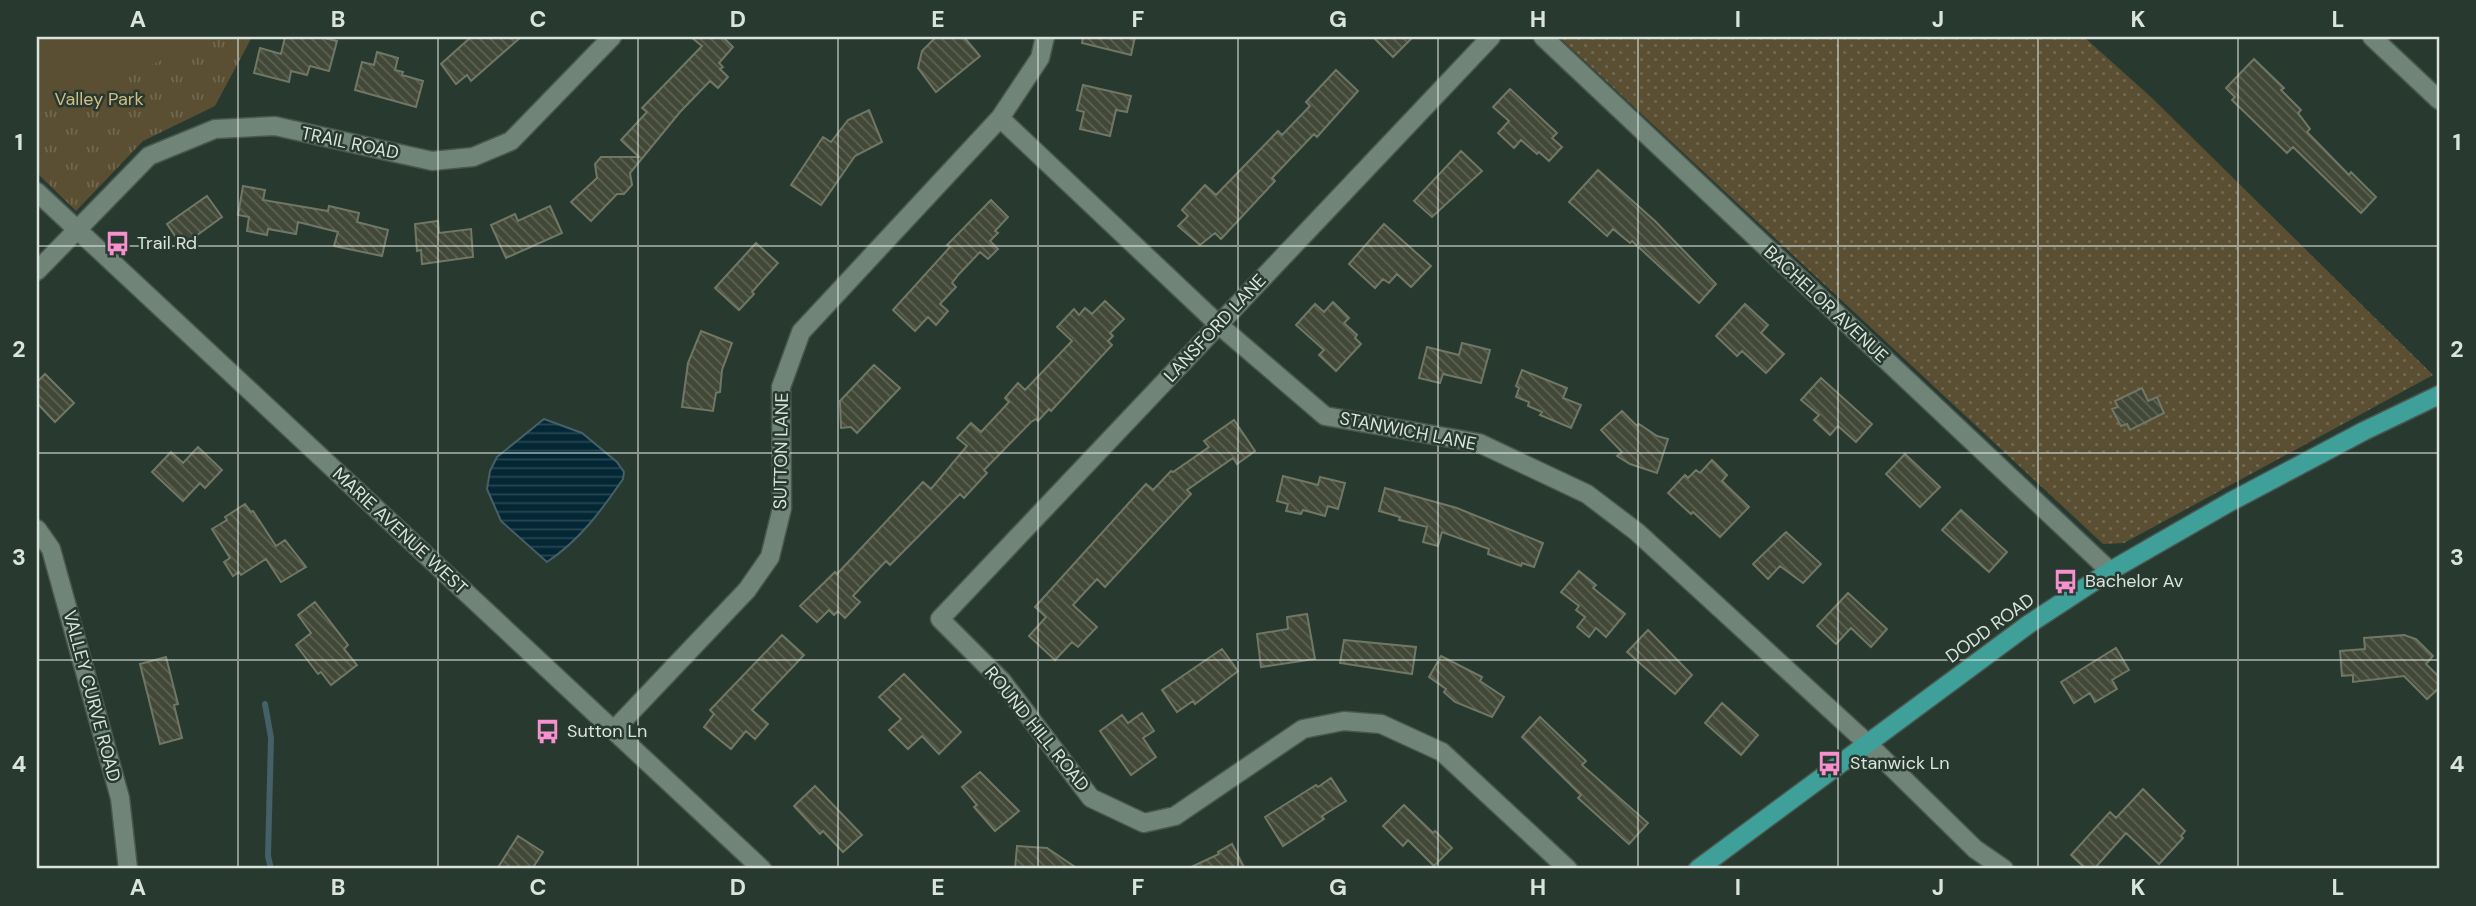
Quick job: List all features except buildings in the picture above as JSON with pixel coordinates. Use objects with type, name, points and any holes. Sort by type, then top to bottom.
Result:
[{"type":"main road","name":"DODD ROAD","points":[[1698,869],[2029,624],[2110,571],[2230,502],[2364,431],[2439,395]]},
{"type":"street","name":"TRAIL ROAD","points":[[37,271],[149,156],[215,129],[275,126],[432,161],[473,157],[511,141],[611,37]]},
{"type":"street","name":"SUTTON LANE","points":[[614,730],[747,590],[769,557],[782,508],[781,387],[801,332],[1000,118],[1040,58],[1045,37]]},
{"type":"street","name":"LANSFORD LANE","points":[[940,619],[1491,37]]},
{"type":"street","name":"BACHELOR AVENUE","points":[[1543,37],[2110,571]]},
{"type":"street","points":[[2372,37],[2439,100]]},
{"type":"street","name":"STANWICH LANE","points":[[1000,118],[1219,325],[1325,416],[1479,443],[1587,494],[1637,532],[1868,744],[1975,849],[2004,869]]},
{"type":"street","name":"MARIE AVENUE WEST","points":[[37,192],[762,869]]},
{"type":"street","name":"VALLEY CURVE ROAD","points":[[37,528],[51,549],[117,786],[128,869]]},
{"type":"street","name":"ROUND HILL ROAD","points":[[940,619],[1002,681],[1091,798],[1144,822],[1175,816],[1303,729],[1344,721],[1381,724],[1442,752],[1568,869]]},
{"type":"green space","name":"Valley Park","points":[[37,37],[252,37],[215,106],[143,141],[76,211],[37,173]]},
{"type":"green space","points":[[37,37],[214,37],[65,103],[37,87]]},
{"type":"green space","points":[[1559,37],[2084,37],[2152,98],[2433,375],[2124,543],[2103,544]]},
{"type":"water","points":[[544,419],[582,433],[617,462],[624,472],[623,479],[589,524],[547,562],[501,521],[487,489],[490,471],[497,457]]},
{"type":"waterway","points":[[265,704],[271,738],[268,856],[271,869]]},
{"type":"place","name":"Trail Rd","points":[[117,243]]},
{"type":"place","name":"Bachelor Av","points":[[2065,581]]},
{"type":"place","name":"Sutton Ln","points":[[547,731]]},
{"type":"place","name":"Stanwick Ln","points":[[1830,763]]}]
